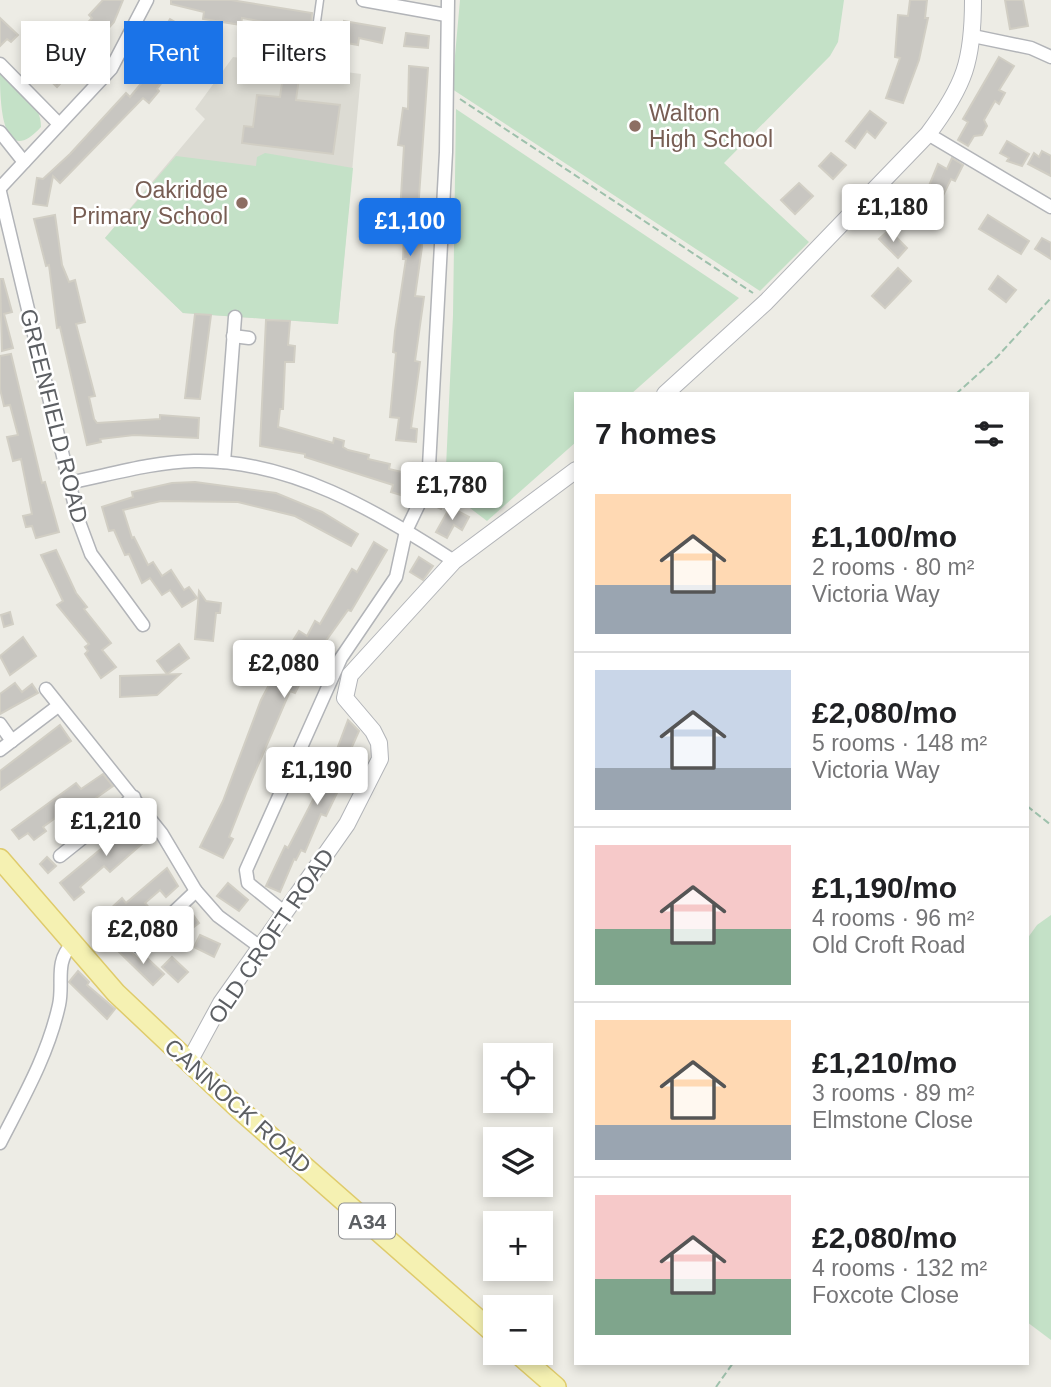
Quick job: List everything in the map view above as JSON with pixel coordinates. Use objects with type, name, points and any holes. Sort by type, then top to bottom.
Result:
[{"type":"main road","name":"CANNOCK ROAD","points":[[0,859],[116,993],[189,1062],[483,1323]]},
{"type":"main road","points":[[531,1365],[556,1387]]},
{"type":"street","points":[[0,190],[111,69],[147,0]]},
{"type":"street","points":[[363,0],[446,15]]},
{"type":"street","points":[[284,912],[248,883],[246,870],[341,658],[396,577],[406,531],[428,485],[446,152],[448,0]]},
{"type":"street","points":[[666,392],[766,302],[928,134],[944,112],[970,59],[973,0]]},
{"type":"street","points":[[973,36],[1031,48],[1051,57]]},
{"type":"street","points":[[0,64],[59,124]]},
{"type":"street","points":[[0,132],[24,162]]},
{"type":"street","points":[[928,134],[1051,207]]},
{"type":"street","name":"GREENFIELD ROAD","points":[[0,190],[68,483],[91,554],[143,625]]},
{"type":"street","points":[[224,462],[235,317]]},
{"type":"street","points":[[233,337],[249,338]]},
{"type":"street","points":[[68,483],[166,464],[224,462],[305,481],[406,531],[454,561]]},
{"type":"street","name":"OLD CROFT ROAD","points":[[189,1062],[221,1003],[347,824],[380,759],[379,743],[373,731],[345,698],[349,675],[454,561],[574,471]]},
{"type":"street","points":[[46,689],[162,834],[196,891],[218,916],[260,947]]},
{"type":"street","points":[[0,750],[58,706]]},
{"type":"street","points":[[0,724],[12,741]]},
{"type":"street","points":[[60,856],[134,797]]},
{"type":"street","points":[[68,832],[76,843]]},
{"type":"street","points":[[138,946],[196,891]]},
{"type":"street","points":[[148,936],[158,946]]},
{"type":"street","points":[[0,1143],[45,1054],[60,1002],[59,968],[63,953],[72,944]]},
{"type":"lane","points":[[317,21],[320,0]]},
{"type":"path","points":[[446,89],[766,302]]},
{"type":"path","points":[[958,392],[997,357],[1051,298]]},
{"type":"path","points":[[1029,808],[1051,825]]},
{"type":"path","points":[[716,1387],[732,1365]]},
{"type":"shaded area","name":"Oakridge Primary School","points":[[233,57],[237,58],[237,84],[350,84],[350,73],[361,74],[338,324],[183,313],[105,238],[205,119],[195,109],[213,84],[223,84],[223,71]]},
{"type":"green space","name":"Walton High School","points":[[460,0],[844,0],[838,42],[830,56],[724,163],[809,242],[760,291],[452,89]]},
{"type":"green space","points":[[0,70],[27,96],[37,110],[41,127],[27,139],[17,141],[10,136],[5,125]]},
{"type":"green space","points":[[456,109],[739,298],[633,392],[574,392],[574,444],[487,521],[445,489],[453,315]]},
{"type":"green space","name":"Oakridge Primary School","points":[[265,153],[353,168],[338,324],[183,313],[105,238],[176,156],[256,166],[257,157]]},
{"type":"green space","points":[[1051,915],[1051,1340],[1029,1324],[1029,936],[1037,925]]},
{"type":"building","points":[[103,0],[123,0],[110,26],[110,21],[89,21],[92,18],[89,15]]},
{"type":"building","points":[[171,0],[231,0],[312,13],[311,21],[258,21],[242,18],[237,24],[203,19],[204,12],[171,4]]},
{"type":"building","points":[[910,0],[927,0],[925,18],[928,18],[919,60],[903,103],[886,98],[900,58],[895,57],[898,15],[908,16]]},
{"type":"building","points":[[1005,0],[1023,0],[1028,26],[1010,29]]},
{"type":"building","points":[[0,18],[18,35],[11,42],[7,39],[0,46]]},
{"type":"building","points":[[350,22],[385,28],[382,43],[359,38],[358,45],[350,44]]},
{"type":"building","points":[[406,33],[429,36],[428,48],[404,46]]},
{"type":"building","points":[[999,57],[1014,66],[999,90],[1005,93],[999,104],[995,101],[984,120],[987,126],[982,135],[974,136],[968,146],[958,140],[968,122],[963,119]]},
{"type":"building","points":[[409,66],[428,68],[419,197],[422,247],[415,296],[424,297],[415,361],[420,362],[411,428],[417,429],[416,442],[396,440],[399,418],[390,417],[396,353],[393,352],[395,331],[406,259],[403,259],[405,213],[400,213],[404,146],[398,145],[403,108],[408,109]]},
{"type":"building","points":[[141,84],[161,84],[157,89],[159,91],[149,103],[143,98],[60,183],[53,176],[47,206],[33,204],[37,178],[43,179],[70,154],[126,93],[130,97]]},
{"type":"building","points":[[282,84],[298,84],[296,100],[340,105],[333,154],[242,143],[244,126],[253,127],[257,95],[280,97]]},
{"type":"building","points":[[870,111],[886,123],[875,138],[867,131],[855,148],[846,141]]},
{"type":"building","points":[[1007,141],[1029,154],[1022,166],[1007,161],[1009,158],[1000,153]]},
{"type":"building","points":[[1042,151],[1051,156],[1051,176],[1028,164],[1034,153],[1039,157]]},
{"type":"building","points":[[831,153],[846,165],[833,179],[819,166]]},
{"type":"building","points":[[952,158],[963,165],[955,181],[951,179],[935,212],[921,205],[938,164],[947,169]]},
{"type":"building","points":[[799,183],[813,196],[795,214],[781,200]]},
{"type":"building","points":[[55,215],[62,265],[69,282],[75,280],[85,322],[76,324],[95,396],[89,397],[94,419],[97,423],[160,419],[160,415],[199,418],[198,438],[134,435],[100,439],[101,442],[87,445],[60,327],[57,328],[49,265],[46,266],[34,219]]},
{"type":"building","points":[[988,215],[1029,241],[1021,254],[979,229]]},
{"type":"building","points":[[889,230],[907,248],[898,258],[879,239]]},
{"type":"building","points":[[1042,238],[1051,243],[1051,259],[1035,249]]},
{"type":"building","points":[[898,268],[911,281],[885,308],[872,296]]},
{"type":"building","points":[[998,276],[1016,290],[1006,302],[989,289]]},
{"type":"building","points":[[0,279],[3,279],[12,312],[4,314],[13,348],[2,351]]},
{"type":"building","points":[[195,314],[211,315],[200,399],[185,398]]},
{"type":"building","points":[[266,320],[290,321],[288,345],[295,346],[294,362],[285,362],[283,409],[280,409],[278,427],[333,443],[334,438],[344,441],[343,447],[348,450],[369,455],[368,459],[390,464],[389,469],[410,474],[404,496],[391,492],[393,485],[305,457],[305,454],[260,446]]},
{"type":"building","points":[[11,354],[42,483],[45,482],[59,532],[36,538],[32,526],[26,527],[23,516],[32,514],[21,459],[13,461],[7,437],[18,435],[10,405],[4,406],[0,389],[0,356]]},
{"type":"building","points":[[195,482],[276,493],[322,512],[358,534],[351,546],[295,516],[238,502],[161,501],[123,510],[132,538],[134,537],[148,565],[153,562],[162,576],[171,570],[184,590],[189,587],[197,598],[182,607],[170,590],[162,595],[150,578],[142,583],[114,530],[109,531],[102,507],[133,497],[132,492],[172,483]]},
{"type":"building","points":[[435,492],[447,498],[441,509],[429,503]]},
{"type":"building","points":[[450,507],[469,517],[462,530],[454,525],[447,538],[436,532]]},
{"type":"building","points":[[374,542],[387,550],[351,611],[348,610],[313,659],[295,693],[290,691],[247,791],[229,837],[233,839],[223,858],[200,847],[223,801],[261,700],[289,647],[299,631],[307,636],[315,621],[320,624],[352,569],[357,572]]},
{"type":"building","points":[[56,550],[76,593],[87,607],[84,609],[111,643],[102,650],[116,667],[101,678],[85,654],[88,651],[85,647],[89,644],[57,605],[63,601],[41,555]]},
{"type":"building","points":[[419,557],[433,566],[423,580],[410,572]]},
{"type":"building","points":[[199,591],[206,601],[221,603],[220,613],[216,613],[213,641],[195,639]]},
{"type":"building","points":[[10,612],[13,624],[4,627],[1,615]]},
{"type":"building","points":[[23,637],[36,656],[10,675],[0,656]]},
{"type":"building","points":[[179,644],[189,658],[167,674],[157,661]]},
{"type":"building","points":[[180,674],[157,695],[120,697],[120,676]]},
{"type":"building","points":[[15,683],[22,692],[32,684],[38,693],[0,714],[0,694]]},
{"type":"building","points":[[348,720],[359,731],[351,749],[357,751],[326,816],[321,814],[305,852],[301,850],[296,860],[294,859],[280,892],[266,886],[285,846],[288,848],[315,796],[319,797]]},
{"type":"building","points":[[60,725],[71,741],[0,790],[0,771]]},
{"type":"building","points":[[103,774],[113,786],[73,814],[69,808],[43,827],[46,831],[34,840],[28,833],[19,839],[12,830],[76,783],[81,789]]},
{"type":"building","points":[[136,820],[150,837],[110,872],[104,866],[80,887],[84,892],[74,900],[60,883]]},
{"type":"building","points":[[47,857],[56,866],[48,873],[40,864]]},
{"type":"building","points":[[167,868],[178,886],[166,897],[160,890],[145,903],[152,911],[142,919],[139,916],[107,942],[93,925],[122,898],[126,903]]},
{"type":"building","points":[[228,883],[248,900],[239,911],[217,896]]},
{"type":"building","points":[[191,912],[199,923],[182,936],[174,925]]},
{"type":"building","points":[[200,935],[220,944],[214,957],[194,947]]},
{"type":"building","points":[[123,945],[143,963],[147,958],[164,974],[153,985],[118,951]]},
{"type":"building","points":[[172,957],[188,972],[178,982],[162,967]]},
{"type":"building","points":[[78,971],[89,982],[87,985],[115,1009],[107,1019],[69,982]]},
{"type":"place","name":"Walton High School","points":[[635,126]]},
{"type":"place","name":"Oakridge Primary School","points":[[242,203]]}]
